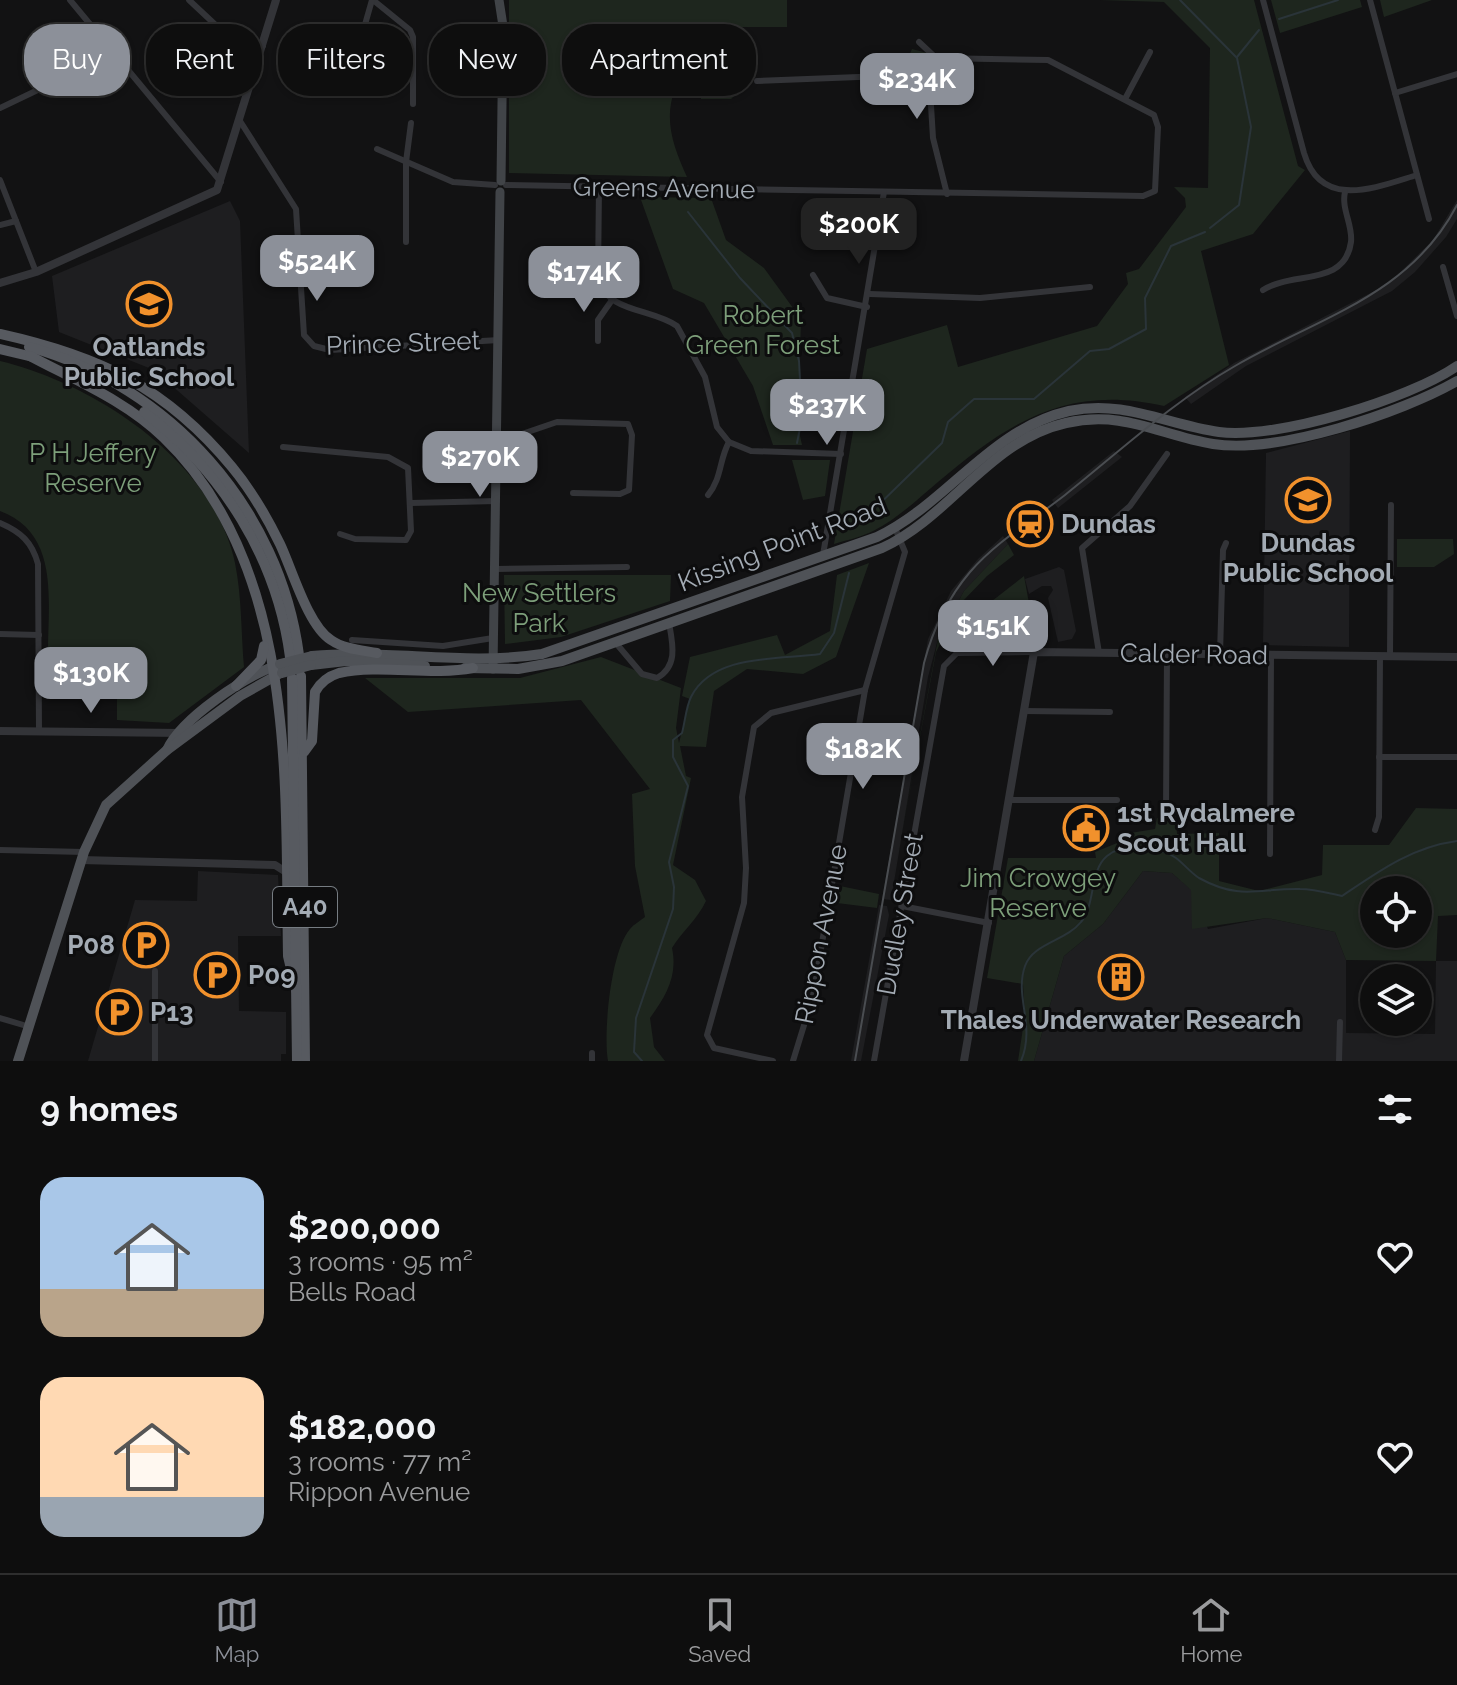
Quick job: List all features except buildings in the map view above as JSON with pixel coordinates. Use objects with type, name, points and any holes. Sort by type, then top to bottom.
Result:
[{"type":"highway","points":[[0,337],[92,359],[150,391],[185,418],[247,485],[271,527],[320,630],[345,648],[377,653]]},
{"type":"highway","points":[[0,337],[61,358],[122,387],[158,411],[205,455],[234,491],[268,549],[284,590],[294,656],[261,555],[231,501],[203,466],[138,408],[99,384],[30,356],[0,349]]},
{"type":"highway","points":[[30,356],[96,389],[133,412],[188,464],[217,505],[238,543],[252,582],[265,640],[284,672],[288,956],[296,990]]},
{"type":"highway","points":[[236,686],[261,660],[265,640]]},
{"type":"highway","points":[[304,752],[312,741],[315,692],[331,676],[349,672],[450,672],[473,668]]},
{"type":"highway","name":"A40","points":[[284,672],[304,752],[305,1061]]},
{"type":"highway","name":"A40","points":[[284,672],[297,1061]]},
{"type":"main road","points":[[493,664],[503,17],[499,0]]},
{"type":"main road","name":"Kissing Point Road","points":[[312,660],[473,668],[564,647],[823,557],[895,528],[1002,441],[1056,414],[1087,408],[1120,408],[1208,430],[1259,433],[1404,393],[1457,366]]},
{"type":"main road","name":"Kissing Point Road","points":[[284,672],[312,660],[377,653],[538,667],[852,559],[901,538],[1009,449],[1057,425],[1091,419],[1125,420],[1209,443],[1258,446],[1413,404],[1457,381]]},
{"type":"main road","points":[[18,1061],[83,856],[106,805],[236,686],[284,672]]},
{"type":"main road","points":[[186,733],[240,696],[284,672]]},
{"type":"street","points":[[70,0],[90,24]]},
{"type":"street","points":[[189,0],[221,30],[263,46]]},
{"type":"street","points":[[0,283],[36,272],[213,195],[221,182],[276,0]]},
{"type":"street","points":[[366,24],[373,0],[410,30],[413,37],[413,104]]},
{"type":"street","points":[[1263,0],[1307,163],[1318,177],[1345,192],[1417,175]]},
{"type":"street","points":[[1370,0],[1429,219]]},
{"type":"street","points":[[919,42],[936,58],[1042,59],[1125,99],[1150,52]]},
{"type":"street","points":[[936,58],[931,65],[930,82],[933,138],[947,194]]},
{"type":"street","points":[[130,71],[221,182]]},
{"type":"street","points":[[1395,93],[1457,74]]},
{"type":"street","points":[[757,81],[792,76],[884,76],[930,82]]},
{"type":"street","points":[[0,108],[25,96]]},
{"type":"street","name":"Greens Avenue","points":[[377,149],[453,182],[501,186],[1143,196],[1155,191],[1158,120],[1125,99]]},
{"type":"street","name":"Prince Street","points":[[240,121],[296,209],[304,335],[314,346],[330,350],[499,340]]},
{"type":"street","points":[[406,242],[406,162],[411,123]]},
{"type":"street","points":[[0,180],[36,272]]},
{"type":"street","points":[[599,186],[598,279],[603,291],[612,300],[677,326],[705,377],[715,421],[729,442],[751,451],[841,454]]},
{"type":"street","points":[[823,557],[870,294],[884,192]]},
{"type":"street","points":[[1263,290],[1277,282],[1329,273],[1340,266],[1351,240],[1345,192]]},
{"type":"street","points":[[0,225],[16,221]]},
{"type":"street","points":[[1443,267],[1457,316]]},
{"type":"street","points":[[813,275],[827,298],[867,307]]},
{"type":"street","points":[[870,294],[980,298],[1090,287]]},
{"type":"street","points":[[598,341],[598,320],[612,300]]},
{"type":"street","points":[[498,435],[519,435],[557,422],[628,424],[632,431],[629,490],[620,494],[573,493]]},
{"type":"street","points":[[708,495],[720,478],[722,454],[729,442]]},
{"type":"street","points":[[283,447],[397,460],[409,472],[410,534],[403,542],[352,539],[340,534]]},
{"type":"street","points":[[1099,653],[1082,548],[1130,506],[1167,454]]},
{"type":"street","points":[[411,503],[497,501]]},
{"type":"street","points":[[1375,830],[1391,505]]},
{"type":"street","points":[[0,523],[17,530],[33,547],[38,564],[39,731]]},
{"type":"street","points":[[895,528],[901,538]]},
{"type":"street","name":"Rippon Avenue","points":[[793,1061],[813,996],[865,690],[905,552],[901,538]]},
{"type":"street","points":[[1220,654],[1223,550],[1226,543]]},
{"type":"street","points":[[496,569],[627,567]]},
{"type":"street","points":[[615,642],[642,674],[657,678],[670,667],[672,660],[669,623]]},
{"type":"street","points":[[0,634],[39,635]]},
{"type":"street","points":[[352,640],[443,646],[493,638]]},
{"type":"street","points":[[964,1061],[1034,652]]},
{"type":"street","name":"Calder Road","points":[[943,672],[947,660],[957,653],[1457,657]]},
{"type":"street","points":[[1166,812],[1167,654]]},
{"type":"street","points":[[1270,854],[1271,656]]},
{"type":"street","name":"Dudley Street","points":[[874,1061],[943,672]]},
{"type":"street","points":[[773,1061],[739,1058],[714,1048],[707,1035],[744,903],[746,868],[742,797],[754,727],[771,713],[865,690]]},
{"type":"street","points":[[1024,711],[1110,712]]},
{"type":"street","points":[[0,731],[186,733]]},
{"type":"street","points":[[1379,757],[1457,757]]},
{"type":"street","points":[[1010,800],[1117,800]]},
{"type":"street","points":[[0,850],[275,865],[283,863],[286,857]]},
{"type":"street","points":[[275,865],[286,872]]},
{"type":"street","points":[[902,906],[989,923]]},
{"type":"street","points":[[155,971],[155,1061]]},
{"type":"street","points":[[0,1018],[30,1027]]},
{"type":"street","points":[[1339,1061],[1340,1022]]},
{"type":"shaded area","points":[[1457,200],[1457,219],[1446,237],[1415,272],[1392,291],[1246,366],[1191,404],[1185,397],[1234,363],[1388,284],[1433,240]]},
{"type":"shaded area","name":"Oatlands Public School","points":[[230,201],[240,221],[249,453],[154,370],[59,332],[52,276]]},
{"type":"shaded area","name":"Dundas Public School","points":[[1350,431],[1349,647],[1263,645],[1266,453]]},
{"type":"shaded area","points":[[1114,451],[1122,457],[1058,508],[1052,500]]},
{"type":"shaded area","points":[[1003,536],[1008,544],[964,591],[938,639],[928,677],[891,900],[882,899],[928,639],[951,591]]},
{"type":"shaded area","points":[[1059,567],[1064,570],[1076,631],[1072,639],[1058,642],[1048,598],[1053,590],[1051,586],[1042,586],[1029,594],[1025,579]]},
{"type":"shaded area","points":[[198,871],[278,875],[281,936],[238,936],[239,1011],[286,1012],[286,1054],[281,1054],[281,1061],[88,1061],[135,900],[197,901]]},
{"type":"shaded area","points":[[1143,871],[1172,873],[1192,890],[1208,929],[1267,918],[1335,932],[1346,960],[1346,1033],[1360,1033],[1360,1036],[1435,1034],[1436,961],[1457,961],[1457,1061],[1034,1061],[1064,956],[1103,924]]},
{"type":"shaded area","points":[[879,905],[887,906],[889,915],[861,1061],[851,1061]]},
{"type":"green space","points":[[509,0],[787,0],[787,27],[756,27],[756,24],[562,24],[562,96],[673,96],[670,123],[674,145],[687,177],[509,173],[509,96],[546,96],[546,24],[509,24]]},
{"type":"green space","points":[[1100,0],[1254,0],[1298,166],[1305,170],[1253,234],[1201,251],[1229,365],[1164,406],[1129,400],[1098,400],[1041,413],[990,442],[883,525],[865,535],[834,544],[867,349],[947,325],[958,367],[1097,326],[1128,284],[1126,273],[1139,269],[1186,207],[1185,198],[1174,187],[1208,188],[1210,48],[1164,2]]},
{"type":"green space","points":[[1271,0],[1360,0],[1362,7],[1280,33]]},
{"type":"green space","points":[[1380,0],[1432,0],[1384,17]]},
{"type":"green space","points":[[912,49],[927,53],[924,69],[918,74],[901,73]]},
{"type":"green space","points":[[701,96],[734,96],[731,99],[701,99]]},
{"type":"green space","name":"Robert Green Forest","points":[[640,197],[711,198],[726,240],[764,268],[801,319],[798,427],[802,445],[773,445],[753,386],[704,303],[673,289]]},
{"type":"green space","name":"P H Jeffery Reserve","points":[[0,361],[74,388],[111,408],[146,433],[177,461],[203,492],[223,526],[237,576],[244,667],[169,723],[117,720],[117,686],[81,685],[79,657],[48,659],[49,595],[42,554],[34,536],[20,522],[0,511]]},
{"type":"green space","points":[[792,460],[830,460],[825,496],[803,500]]},
{"type":"green space","points":[[1397,539],[1453,539],[1454,554],[1434,567],[1397,567]]},
{"type":"green space","points":[[1008,544],[1014,555],[987,576],[961,603],[936,652],[894,875],[938,639],[964,591]]},
{"type":"green space","points":[[869,563],[836,657],[803,674],[747,669],[714,691],[706,747],[680,746],[686,776],[691,778],[673,865],[695,880],[706,901],[672,948],[672,977],[650,1018],[654,1047],[665,1061],[608,1061],[608,1012],[613,973],[623,940],[630,929],[645,917],[635,866],[632,794],[650,789],[581,700],[408,712],[365,678],[520,678],[601,657],[681,688],[676,728],[679,743],[690,699],[682,696],[690,657],[777,635],[785,655],[830,631],[837,575]]},
{"type":"green space","name":"New Settlers Park","points":[[504,575],[671,575],[670,601],[561,637],[505,644]]},
{"type":"green space","points":[[1024,576],[1036,641],[945,639],[947,636]]},
{"type":"green space","name":"Jim Crowgey Reserve","points":[[1416,808],[1457,809],[1457,915],[1438,916],[1436,961],[1346,960],[1335,932],[1267,918],[1192,929],[1191,890],[1172,873],[1143,871],[1103,924],[1064,956],[1034,1061],[1018,1061],[1025,1015],[1023,984],[987,978],[1008,858],[1096,858],[1095,852],[1122,841],[1124,834],[1155,829],[1157,818],[1166,820],[1176,816],[1177,834],[1219,833],[1219,881],[1259,891],[1322,875],[1323,845],[1389,845]]},
{"type":"green space","points":[[840,886],[879,894],[877,908],[837,903]]},
{"type":"waterway","points":[[1180,0],[1237,58],[1251,127],[1239,205],[1210,228]]},
{"type":"waterway","points":[[1279,19],[1338,0]]},
{"type":"waterway","points":[[1237,57],[1259,30]]},
{"type":"waterway","points":[[688,212],[740,278],[792,333],[799,361],[802,418],[797,443]]},
{"type":"waterway","points":[[863,520],[942,443],[948,422],[974,399],[1034,399],[1090,351],[1109,349],[1146,329],[1145,298],[1171,246],[1205,232]]},
{"type":"waterway","points":[[642,1061],[634,1052],[636,1018],[673,909],[674,887],[669,862],[688,786],[673,757],[673,740],[682,733],[689,701],[701,683],[731,666],[749,661],[820,654],[834,633],[849,573]]},
{"type":"waterway","points":[[1021,1061],[1026,1035],[1022,989],[1025,966],[1035,952],[1067,934],[1081,922],[1089,906],[1097,870],[1101,862],[1114,852],[1132,847],[1160,851],[1176,858],[1199,878],[1227,889],[1250,892],[1305,889],[1342,896],[1411,854],[1457,841]]},
{"type":"tram line","points":[[855,1061],[924,663],[932,638],[954,593],[1003,541],[1190,395],[1235,366],[1359,302],[1388,283],[1414,262],[1437,236],[1457,205]]},
{"type":"place","name":"Oatlands Public School","points":[[149,304]]},
{"type":"place","name":"Dundas Public School","points":[[1308,500]]},
{"type":"place","name":"Dundas","points":[[1030,524]]},
{"type":"place","name":"1st Rydalmere Scout Hall","points":[[1086,828]]},
{"type":"place","name":"P08","points":[[146,945]]},
{"type":"place","name":"P09","points":[[217,975]]},
{"type":"place","name":"Thales Underwater Research","points":[[1121,977]]},
{"type":"place","name":"P13","points":[[119,1012]]}]
